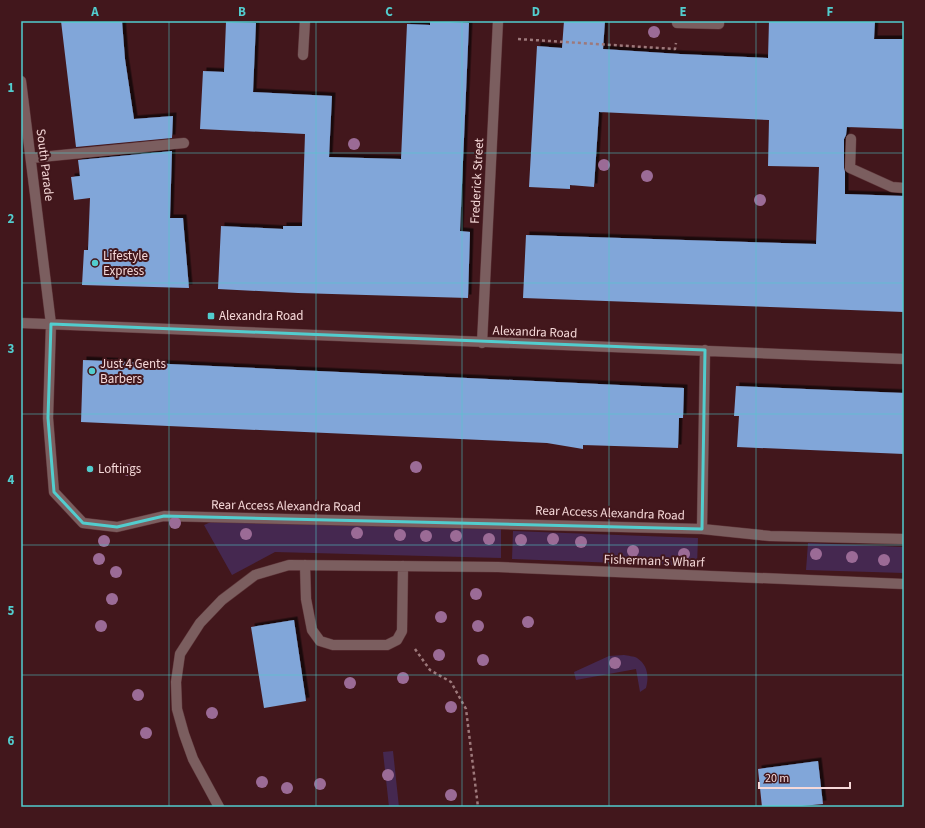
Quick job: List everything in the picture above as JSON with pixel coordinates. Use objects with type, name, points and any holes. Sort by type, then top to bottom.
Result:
[{"type":"street","points":[[303,55],[305,21]]},
{"type":"street","name":"Frederick Street","points":[[482,343],[498,21]]},
{"type":"street","points":[[677,23],[719,23]]},
{"type":"street","name":"South Parade","points":[[21,81],[51,324]]},
{"type":"street","points":[[851,140],[850,168],[892,187],[904,188]]},
{"type":"street","points":[[31,158],[184,143]]},
{"type":"street","name":"Alexandra Road","points":[[21,323],[482,343],[705,350],[904,359]]},
{"type":"street","name":"Rear Access Alexandra Road","points":[[51,324],[48,418],[54,492],[83,523],[117,527],[164,516],[702,529],[770,536],[904,539]]},
{"type":"street","name":"Rear Access Alexandra Road","points":[[702,529],[705,350]]},
{"type":"street","name":"Fisherman's Wharf","points":[[219,807],[193,759],[184,734],[178,709],[176,682],[180,654],[200,624],[222,600],[255,576],[289,565],[498,567],[904,584]]},
{"type":"street","points":[[305,565],[306,599],[312,630],[320,641],[333,645],[387,645],[397,640],[402,631],[403,566]]},
{"type":"path","points":[[498,37],[675,49],[677,23]]},
{"type":"path","points":[[402,631],[430,670],[451,682],[466,709],[478,807]]},
{"type":"highlighted area","points":[[51,324],[705,350],[702,529],[164,516],[117,527],[83,523],[54,492],[48,418]]},
{"type":"shaded area","points":[[211,522],[501,529],[501,558],[275,552],[232,575],[204,525]]},
{"type":"shaded area","points":[[513,531],[698,538],[697,566],[512,559]]},
{"type":"shaded area","points":[[808,543],[904,547],[904,573],[806,570]]},
{"type":"shaded area","points":[[624,655],[637,658],[641,661],[647,672],[646,688],[640,692],[636,669],[576,680],[574,672],[609,656]]},
{"type":"shaded area","points":[[393,751],[399,807],[389,807],[383,752]]},
{"type":"building","points":[[61,21],[122,21],[125,59],[134,119],[173,116],[172,138],[76,147]]},
{"type":"building","points":[[430,21],[469,23],[460,231],[470,232],[468,298],[218,289],[221,226],[283,229],[283,226],[302,226],[305,134],[200,129],[203,71],[224,72],[226,22],[256,23],[253,92],[332,96],[329,157],[401,159],[407,24],[430,25]]},
{"type":"building","points":[[564,21],[605,21],[603,49],[680,54],[768,58],[769,21],[875,21],[874,39],[904,39],[904,129],[847,127],[844,139],[844,168],[845,194],[904,196],[904,312],[523,298],[526,235],[816,244],[819,167],[768,166],[769,120],[599,112],[594,187],[570,185],[570,189],[529,187],[537,46],[562,48]]},
{"type":"building","points":[[172,151],[170,218],[183,218],[189,288],[82,285],[84,250],[88,250],[90,198],[74,200],[71,177],[80,176],[78,160]]},
{"type":"building","points":[[83,360],[684,388],[683,418],[679,418],[678,448],[583,445],[583,449],[547,443],[81,422]]},
{"type":"building","points":[[736,386],[904,393],[904,454],[737,447],[739,416],[734,416]]},
{"type":"building","points":[[294,620],[306,701],[264,708],[251,627]]},
{"type":"building","points":[[818,761],[823,804],[791,807],[762,807],[758,769]]},
{"type":"place","name":"Lifestyle Express","points":[[95,263]]},
{"type":"place","name":"Alexandra Road","points":[[211,316]]},
{"type":"place","name":"Just 4 Gents Barbers","points":[[92,371]]},
{"type":"place","name":"Loftings","points":[[90,469]]}]
